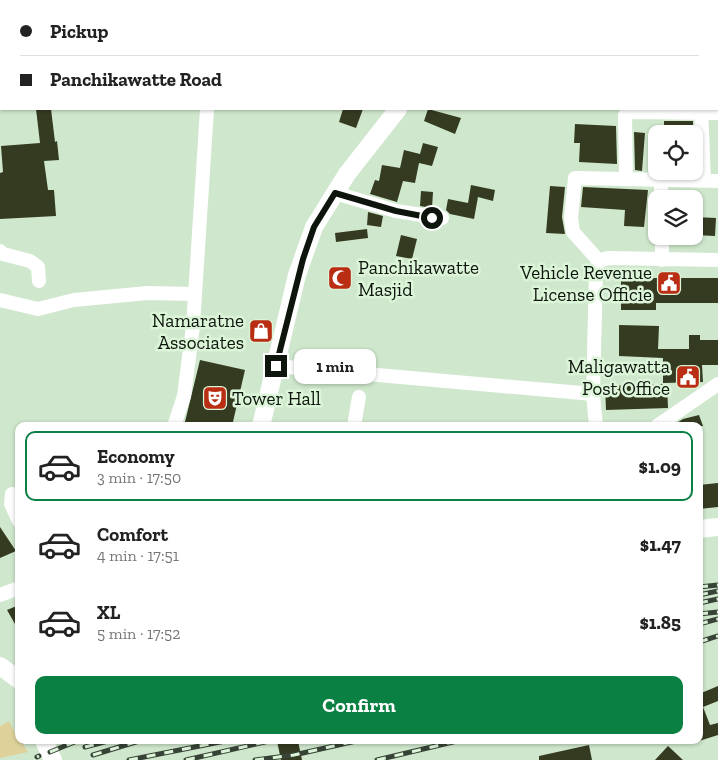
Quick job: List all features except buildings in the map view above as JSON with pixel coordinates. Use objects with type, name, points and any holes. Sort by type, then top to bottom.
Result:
[{"type":"main road","points":[[262,422],[300,267],[314,227],[347,174],[397,110]]},
{"type":"main road","points":[[703,518],[718,516]]},
{"type":"main road","points":[[703,529],[718,527]]},
{"type":"main road","points":[[0,666],[15,677]]},
{"type":"main road","points":[[46,744],[54,760]]},
{"type":"main road","points":[[56,744],[64,760]]},
{"type":"street","points":[[176,422],[180,412],[187,378],[195,294],[206,110]]},
{"type":"street","points":[[661,190],[661,180],[711,181],[701,111]]},
{"type":"street","points":[[626,179],[626,115],[628,112],[701,111],[718,113]]},
{"type":"street","points":[[599,261],[573,232],[572,218],[575,178],[648,180]]},
{"type":"street","points":[[335,193],[396,211],[442,218]]},
{"type":"street","points":[[662,245],[662,260]]},
{"type":"street","points":[[0,251],[4,254],[30,261],[38,267],[39,281]]},
{"type":"street","points":[[599,261],[608,258],[718,260]]},
{"type":"street","points":[[596,422],[593,394],[596,270],[599,261]]},
{"type":"street","points":[[0,300],[38,309],[74,300],[147,293],[195,294]]},
{"type":"street","points":[[276,366],[593,394]]},
{"type":"street","points":[[663,422],[718,384]]},
{"type":"street","points":[[355,422],[359,397]]},
{"type":"street","points":[[10,492],[11,504],[15,512]]},
{"type":"street","points":[[0,595],[15,589]]},
{"type":"shaded area","points":[[9,721],[15,733],[15,744],[23,744],[28,752],[0,758],[0,726]]},
{"type":"railway","points":[[703,587],[718,585]]},
{"type":"railway","points":[[703,594],[718,591]]},
{"type":"railway","points":[[703,602],[718,599]]},
{"type":"railway","points":[[703,614],[718,612]]},
{"type":"railway","points":[[703,623],[718,619]]},
{"type":"railway","points":[[703,641],[718,636]]},
{"type":"railway","points":[[50,752],[70,744]]},
{"type":"railway","points":[[85,747],[96,744]]},
{"type":"railway","points":[[93,755],[129,744]]},
{"type":"railway","points":[[129,760],[210,744]]},
{"type":"railway","points":[[186,760],[256,744]]},
{"type":"railway","points":[[255,760],[294,755],[343,744]]},
{"type":"railway","points":[[377,760],[444,744]]},
{"type":"place","name":"Panchikawatte Masjid","points":[[340,278]]},
{"type":"place","name":"Vehicle Revenue License Officie","points":[[669,283]]},
{"type":"place","name":"Namaratne Associates","points":[[261,331]]},
{"type":"place","name":"Maligawatta Post Office","points":[[688,377]]},
{"type":"place","name":"Tower Hall","points":[[215,398]]},
{"type":"route","points":[[276,366],[297,275],[314,227],[335,193],[396,211],[432,218]]}]
